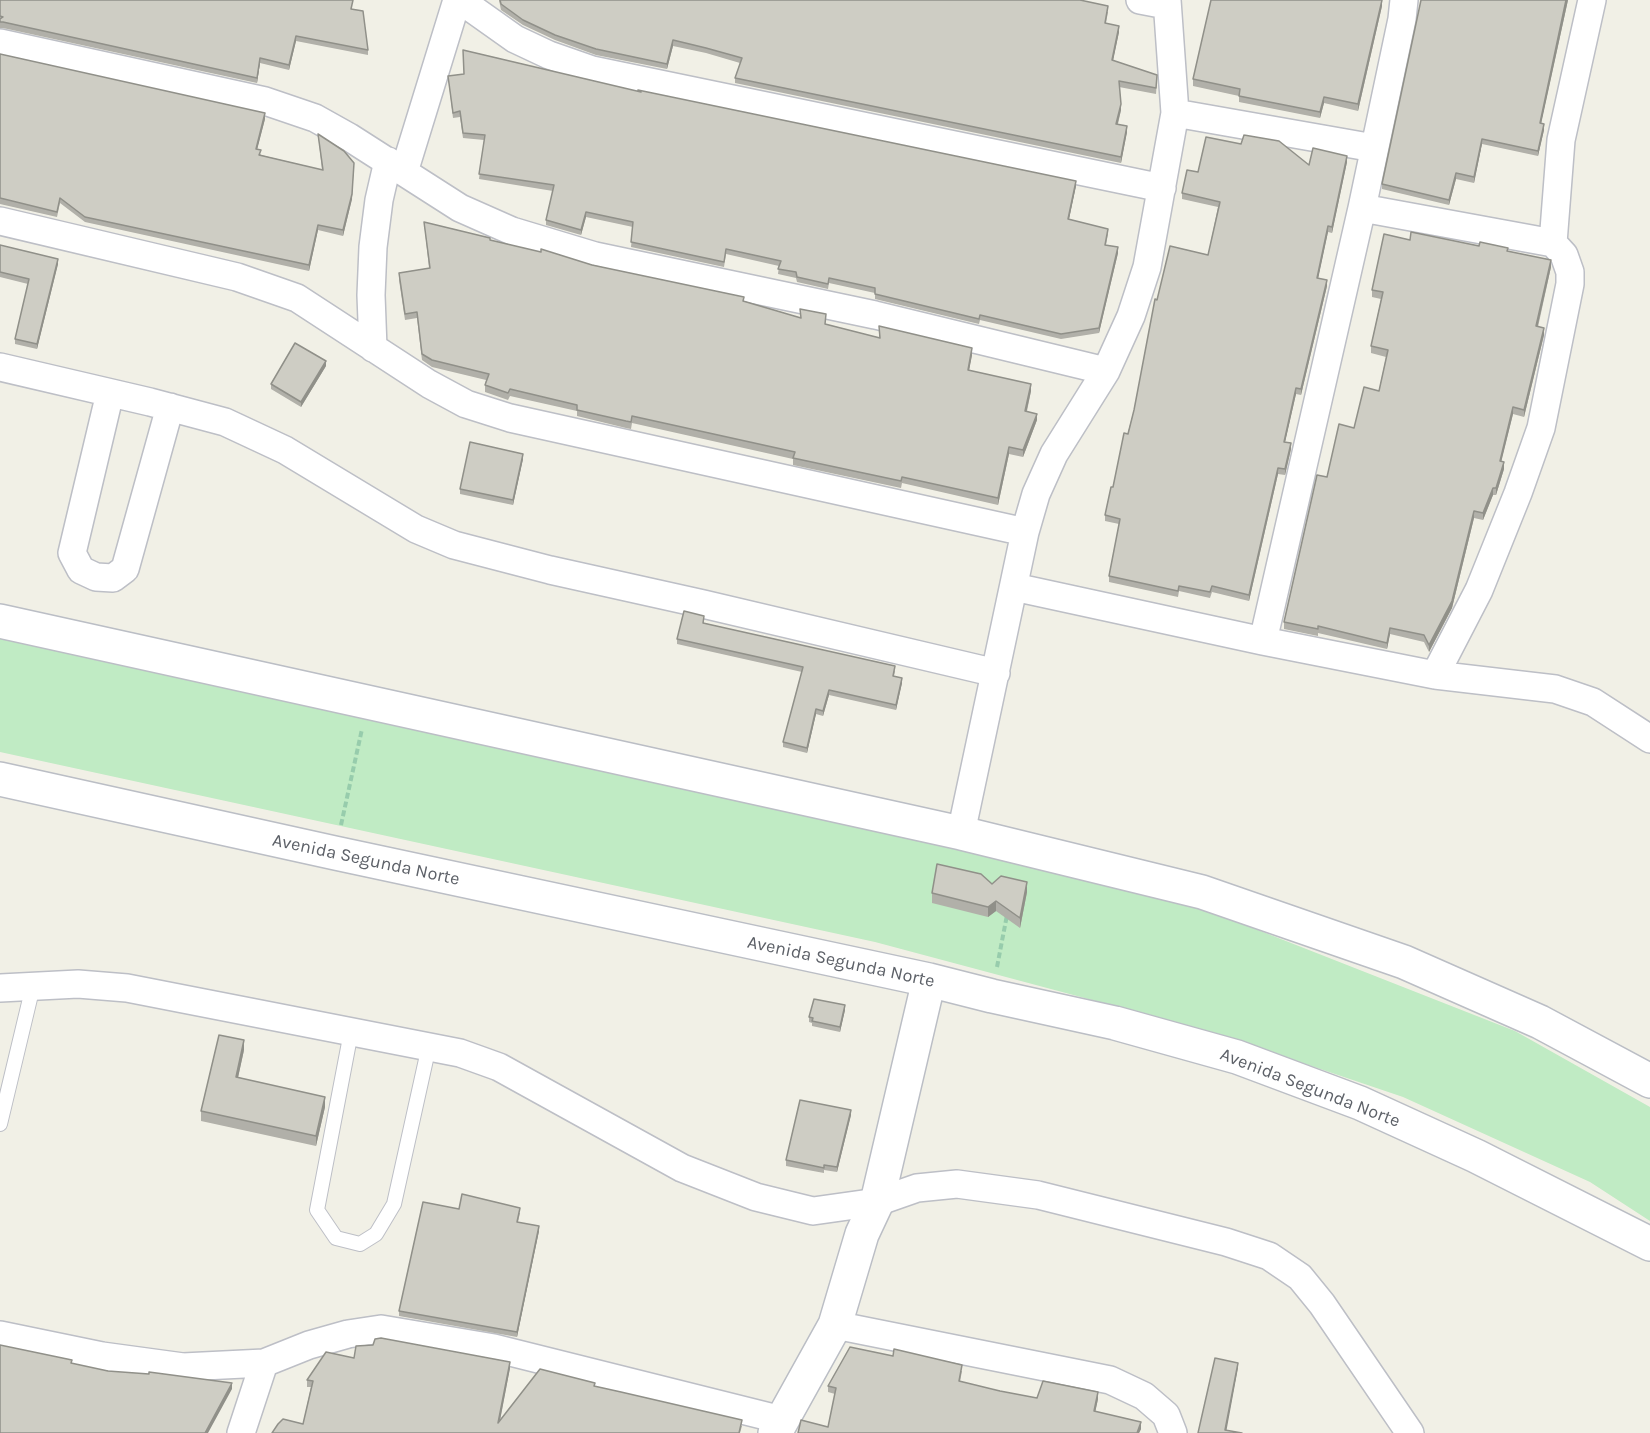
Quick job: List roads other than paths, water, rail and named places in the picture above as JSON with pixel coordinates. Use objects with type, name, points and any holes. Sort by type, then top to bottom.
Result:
[{"type":"main road","points":[[0,621],[961,833],[1202,892],[1404,962],[1540,1022],[1650,1080]]},
{"type":"main road","name":"Avenida Segunda Norte","points":[[0,779],[929,980],[1115,1023],[1237,1057],[1360,1103],[1476,1156],[1650,1244]]},
{"type":"main road","points":[[779,1427],[835,1325],[862,1234],[877,1202],[929,980]]},
{"type":"street","points":[[373,348],[371,295],[373,247],[379,200],[396,166],[458,0],[515,39],[549,55],[592,70],[1162,188]]},
{"type":"street","points":[[961,833],[1025,532],[1036,494],[1054,454],[1106,371],[1131,316],[1147,267],[1175,112],[1166,3],[1140,0]]},
{"type":"street","points":[[1263,641],[1362,208],[1402,19],[1404,0]]},
{"type":"street","points":[[1553,243],[1561,140],[1592,0]]},
{"type":"street","points":[[0,43],[265,101],[315,118],[396,166],[460,208],[502,227],[595,256],[875,315],[1106,371]]},
{"type":"street","points":[[1175,112],[1374,148]]},
{"type":"street","points":[[1362,208],[1553,243],[1564,255],[1570,272],[1570,284],[1540,428],[1518,493],[1479,590],[1435,675]]},
{"type":"street","points":[[0,221],[237,277],[297,298],[429,384],[466,404],[510,418],[1025,532]]},
{"type":"street","points":[[0,367],[225,422],[275,446],[416,529],[454,545],[550,570],[996,673]]},
{"type":"street","points":[[110,393],[72,553],[81,570],[96,577],[113,578],[124,569],[170,407]]},
{"type":"street","points":[[1014,587],[1263,641],[1435,675],[1555,689],[1593,702],[1650,739]]},
{"type":"street","points":[[0,988],[78,984],[127,988],[460,1053],[499,1067],[682,1168],[756,1197],[813,1211],[877,1202],[917,1188],[957,1184],[1038,1195],[1226,1242],[1269,1256],[1300,1277],[1322,1304],[1410,1433]]},
{"type":"street","points":[[835,1325],[1110,1380],[1144,1396],[1166,1415],[1173,1433]]},
{"type":"street","points":[[0,1335],[102,1356],[183,1367],[264,1363],[319,1342],[348,1334],[381,1329],[494,1348],[779,1427]]},
{"type":"street","points":[[242,1433],[264,1363]]},
{"type":"lane","points":[[0,1124],[33,986]]},
{"type":"lane","points":[[351,1032],[317,1210],[336,1238],[360,1244],[376,1234],[394,1204],[429,1046]]}]
